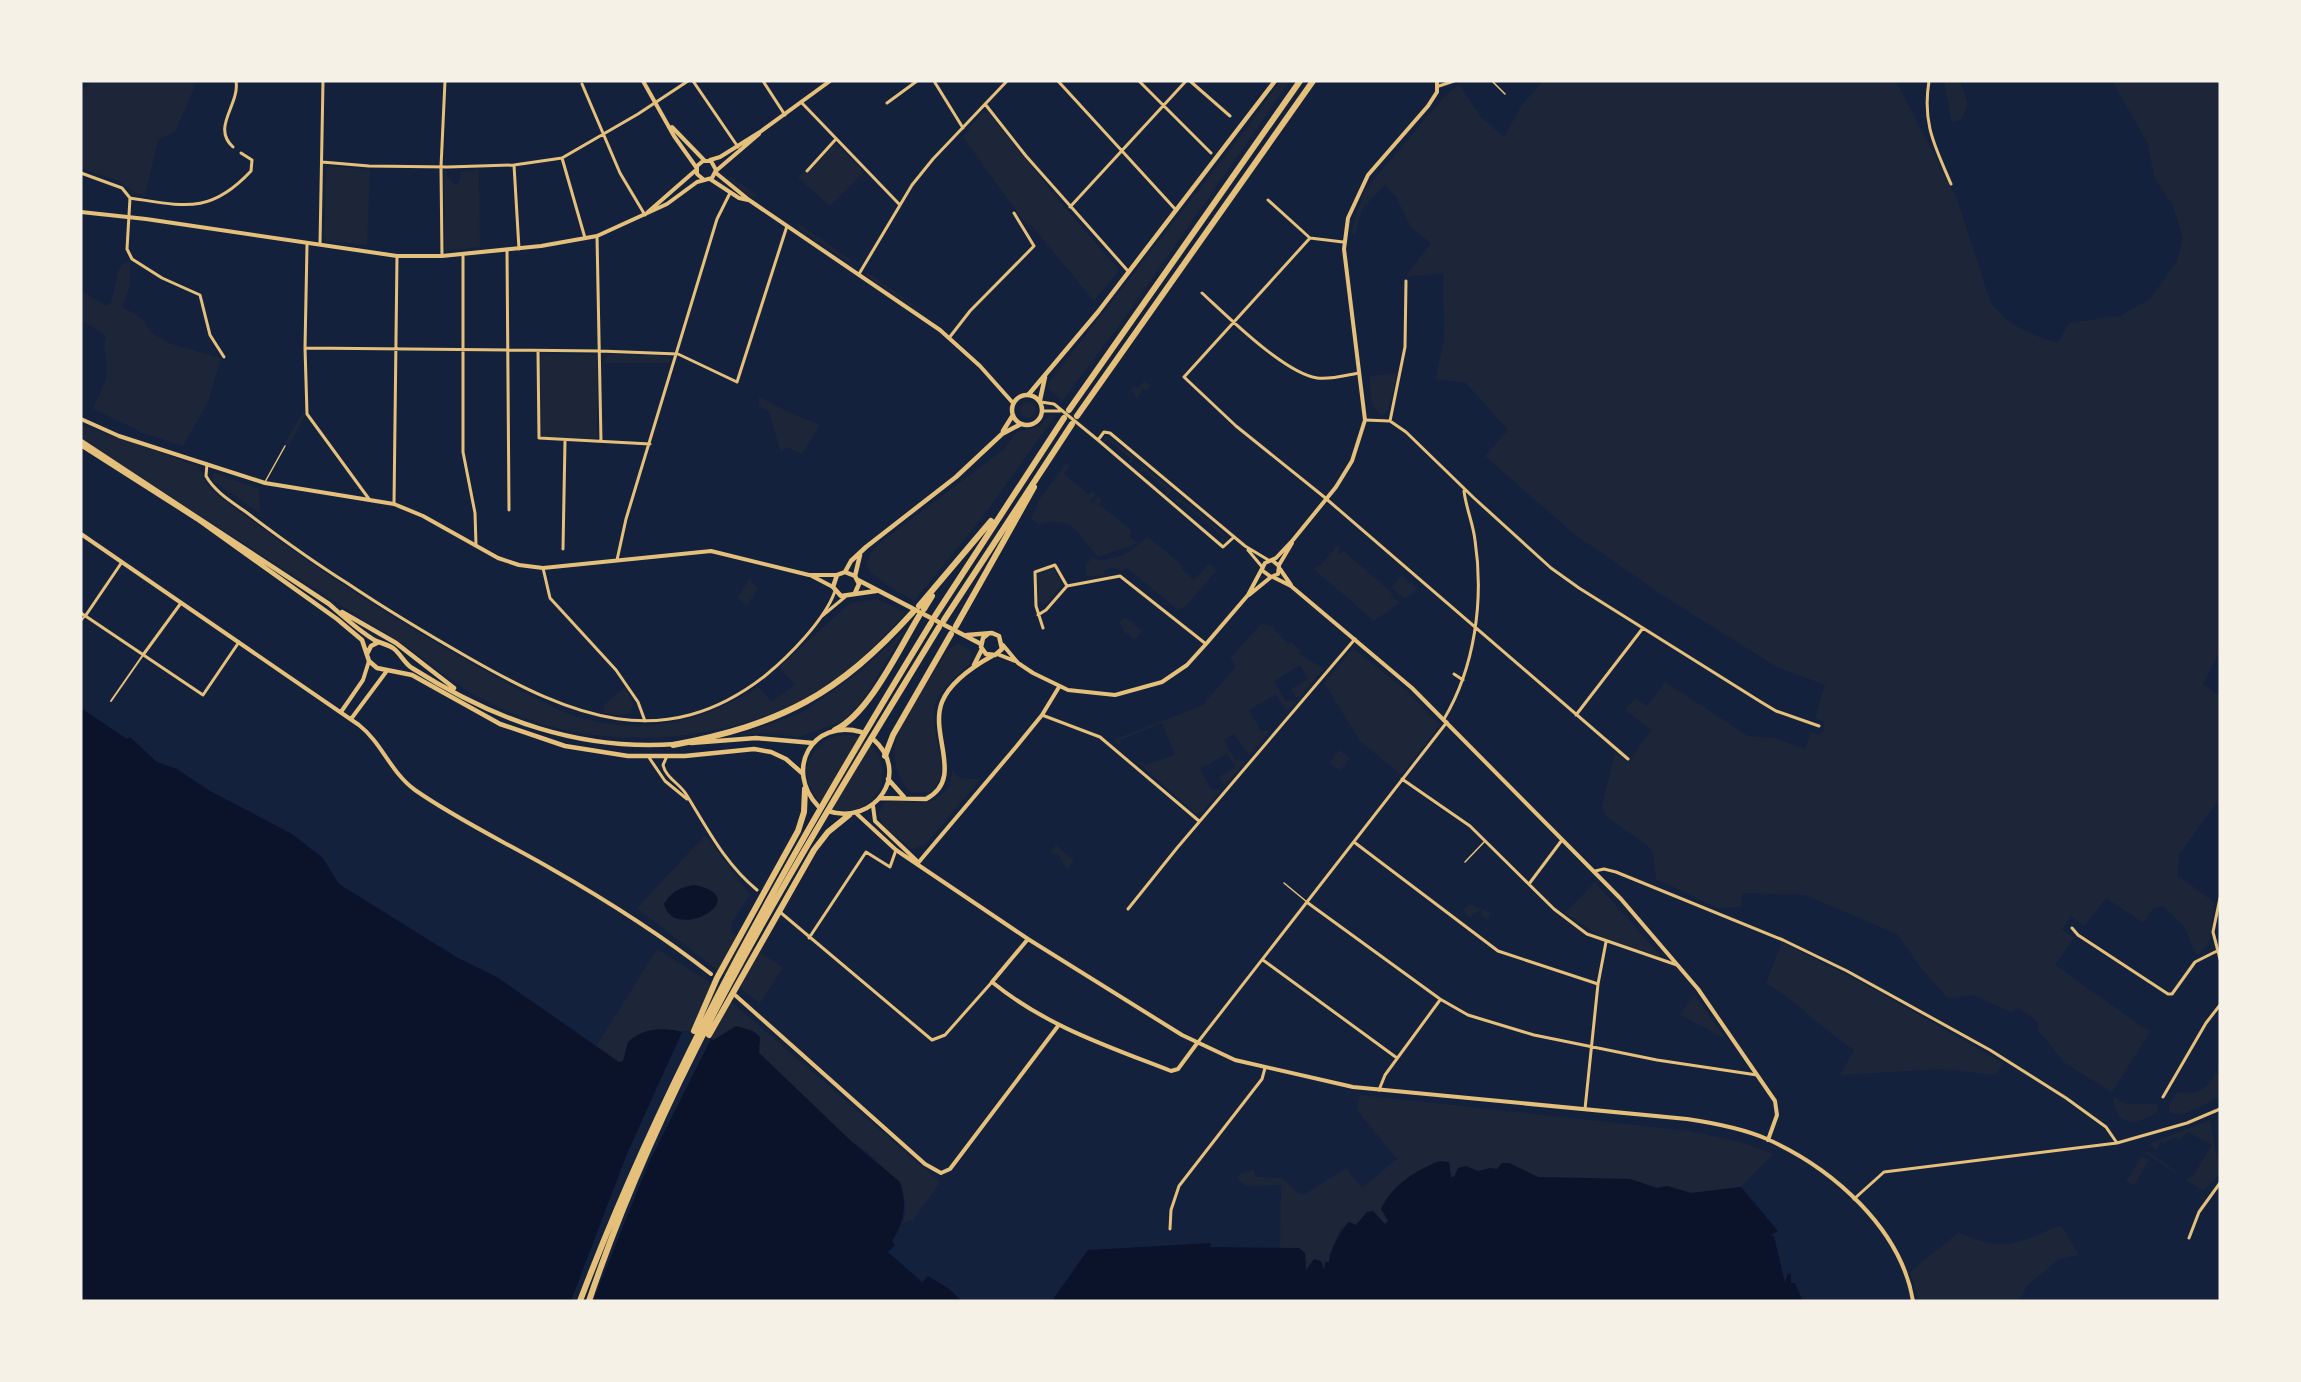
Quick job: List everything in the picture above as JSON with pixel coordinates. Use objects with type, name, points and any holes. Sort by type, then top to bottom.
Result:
[{"type":"highway","points":[[935,616],[1065,413],[1300,81]]},
{"type":"highway","points":[[1077,416],[1313,81]]},
{"type":"highway","points":[[944,620],[1072,424]]},
{"type":"highway","points":[[956,626],[1052,452]]},
{"type":"highway","points":[[921,608],[1009,500]]},
{"type":"highway","points":[[673,745],[724,734],[789,712],[858,668],[916,614],[862,708],[848,724],[835,730]]},
{"type":"highway","points":[[580,1301],[622,1192],[689,1048],[746,939],[874,716],[931,623]]},
{"type":"highway","points":[[589,1301],[646,1159],[710,1025],[784,885],[880,720],[939,627]]},
{"type":"highway","points":[[885,756],[898,726],[951,634]]},
{"type":"highway","points":[[689,1048],[717,978],[794,838],[804,812],[805,789]]},
{"type":"highway","points":[[646,1159],[712,1028],[801,872],[828,832],[849,815]]},
{"type":"main road","points":[[1002,434],[1013,416],[1013,404],[1020,397],[1029,394],[1129,272],[1275,81]]},
{"type":"main road","points":[[876,591],[855,593],[845,597],[834,589],[837,575],[845,572],[861,553],[948,484],[1002,434],[1021,424],[1034,424],[1043,411],[1040,401],[1046,374]]},
{"type":"main road","points":[[1029,394],[1040,401]]},
{"type":"main road","points":[[1013,416],[1021,424]]},
{"type":"main road","points":[[81,443],[329,604],[396,643],[465,697]]},
{"type":"main road","points":[[81,443],[197,519],[313,601],[362,640],[369,661],[389,672],[412,675],[475,711],[528,735],[577,748],[647,756],[754,749],[771,752],[786,759],[802,773]]},
{"type":"main road","points":[[855,593],[861,553]]},
{"type":"main road","points":[[845,572],[876,591],[888,594],[964,635],[994,655]]},
{"type":"main road","points":[[329,604],[379,642],[392,648],[403,660],[465,697],[504,716],[558,736],[619,746],[673,745],[756,738],[813,743]]},
{"type":"main road","points":[[880,798],[926,799],[942,786],[945,772],[938,720],[941,703],[949,690],[981,656],[981,647],[988,634]]},
{"type":"main road","points":[[964,635],[999,636],[1003,645],[994,655],[970,670]]},
{"type":"main road","points":[[367,654],[371,646],[379,642]]},
{"type":"main road","points":[[389,672],[399,668],[403,660]]},
{"type":"main road","points":[[818,806],[805,789],[802,773],[805,757],[813,743],[835,730],[861,732]]},
{"type":"main road","points":[[828,812],[857,814],[873,806],[880,798],[888,779],[885,756],[873,739]]},
{"type":"main road","points":[[888,779],[906,798]]},
{"type":"street","points":[[233,147],[227,142],[223,128],[234,99],[236,81]]},
{"type":"street","points":[[320,246],[323,81]]},
{"type":"street","points":[[442,256],[441,167],[445,81]]},
{"type":"street","points":[[643,81],[703,179]]},
{"type":"street","points":[[322,162],[369,166],[441,167],[514,165],[562,158],[688,81]]},
{"type":"street","points":[[693,81],[741,151]]},
{"type":"street","points":[[763,81],[785,114]]},
{"type":"street","points":[[645,215],[707,160],[720,158],[830,81]]},
{"type":"street","points":[[887,103],[917,81]]},
{"type":"street","points":[[934,81],[963,128]]},
{"type":"street","points":[[859,274],[900,204],[933,159],[1006,81]]},
{"type":"street","points":[[1058,81],[1176,210]]},
{"type":"street","points":[[1139,81],[1211,153]]},
{"type":"street","points":[[1070,207],[1188,81],[1230,116]]},
{"type":"street","points":[[1437,81],[1439,86]]},
{"type":"street","points":[[994,655],[1018,663],[1059,687],[1110,696],[1162,682],[1180,670],[1206,644],[1248,595],[1263,569],[1293,540],[1327,499],[1352,461],[1365,420],[1361,372],[1343,243],[1354,200],[1368,175],[1428,106],[1439,86],[1454,81]]},
{"type":"street","points":[[1929,81],[1926,114],[1930,134],[1951,184]]},
{"type":"street","points":[[582,84],[620,172],[645,215]]},
{"type":"street","points":[[801,102],[900,204]]},
{"type":"street","points":[[985,104],[1070,207],[1129,272]]},
{"type":"street","points":[[668,123],[707,160],[716,172],[749,200],[859,274],[948,338],[980,366],[1013,404]]},
{"type":"street","points":[[710,179],[760,132]]},
{"type":"street","points":[[807,171],[837,138]]},
{"type":"street","points":[[81,173],[122,188],[130,198],[192,205],[213,202],[224,196],[251,171],[252,160],[241,153]]},
{"type":"street","points":[[562,158],[585,238]]},
{"type":"street","points":[[514,165],[519,249]]},
{"type":"street","points":[[81,212],[127,216],[307,245],[397,256],[442,256],[519,249],[597,236],[645,215],[703,179],[710,179],[730,192],[749,200]]},
{"type":"street","points":[[617,560],[717,219],[730,192]]},
{"type":"street","points":[[130,198],[127,216],[127,249],[132,260],[162,278],[200,295],[210,334],[224,357]]},
{"type":"street","points":[[1268,200],[1310,238],[1343,243]]},
{"type":"street","points":[[948,338],[970,311],[1034,246],[1014,213]]},
{"type":"street","points":[[305,348],[678,354],[737,382],[787,226]]},
{"type":"street","points":[[597,236],[601,441]]},
{"type":"street","points":[[1310,238],[1184,377],[1198,392],[1327,499],[1628,759]]},
{"type":"street","points":[[307,245],[305,348],[307,414],[369,499]]},
{"type":"street","points":[[507,250],[509,510]]},
{"type":"street","points":[[463,255],[463,452],[475,513],[477,542],[475,547]]},
{"type":"street","points":[[394,504],[397,256]]},
{"type":"street","points":[[1389,421],[1406,339],[1406,281]]},
{"type":"street","points":[[1202,293],[1233,322],[1283,362],[1302,373],[1318,378],[1361,372]]},
{"type":"street","points":[[538,351],[537,435],[543,441],[650,444]]},
{"type":"street","points":[[1040,401],[1052,404],[1065,413],[1222,547],[1234,537]]},
{"type":"street","points":[[1043,411],[1065,413]]},
{"type":"street","points":[[81,420],[119,436],[265,483],[394,504],[423,516],[475,547],[519,565],[543,568],[711,551],[809,574],[837,575]]},
{"type":"street","points":[[1365,420],[1389,421],[1414,439],[1464,489],[1551,567],[1769,707],[1819,726]]},
{"type":"street","points":[[1098,440],[1104,432],[1110,434],[1245,546],[1271,561],[1279,568],[1291,586]]},
{"type":"street","points":[[563,549],[565,441]]},
{"type":"street","points":[[207,465],[206,476],[213,487],[262,525],[348,584],[451,647],[528,690],[566,707],[600,717],[645,721],[702,710],[737,694],[776,666],[820,617],[845,597]]},
{"type":"street","points":[[992,982],[1024,1007],[1059,1026],[1171,1071],[1178,1069],[1308,903],[1445,721],[1463,680],[1475,627],[1479,580],[1475,540],[1464,489]]},
{"type":"street","points":[[81,534],[351,719],[375,739],[396,772],[413,789],[473,827],[549,867],[636,919],[710,973]]},
{"type":"street","points":[[1248,595],[1272,577],[1293,540]]},
{"type":"street","points":[[1245,546],[1272,577],[1291,586],[1355,639],[1445,721],[1595,871],[1680,966],[1776,1105],[1777,1114],[1768,1140]]},
{"type":"street","points":[[81,621],[122,562]]},
{"type":"street","points":[[1042,628],[1038,615],[1035,572],[1055,565],[1067,586]]},
{"type":"street","points":[[543,568],[550,598],[616,670],[638,702],[645,721]]},
{"type":"street","points":[[809,574],[834,589],[820,617]]},
{"type":"street","points":[[1038,615],[1046,610],[1067,586],[1116,576],[1126,579],[1206,644]]},
{"type":"street","points":[[111,701],[181,602]]},
{"type":"street","points":[[81,613],[203,695],[239,642]]},
{"type":"street","points":[[1576,715],[1643,628]]},
{"type":"street","points":[[1128,909],[1355,639]]},
{"type":"street","points":[[1003,645],[1018,663]]},
{"type":"street","points":[[341,712],[363,680],[369,661]]},
{"type":"street","points":[[351,719],[389,672]]},
{"type":"street","points":[[1454,674],[1463,680]]},
{"type":"street","points":[[918,863],[1042,715],[1059,687]]},
{"type":"street","points":[[1042,715],[1100,736],[1200,822]]},
{"type":"street","points":[[647,756],[665,781],[691,802]]},
{"type":"street","points":[[667,756],[663,765],[665,772],[681,787],[728,862],[757,890]]},
{"type":"street","points":[[1402,780],[1455,815],[1486,840],[1554,909],[1587,934],[1680,966]]},
{"type":"street","points":[[873,806],[875,821],[918,863]]},
{"type":"street","points":[[857,814],[896,850],[1028,939],[1198,1042],[1234,1060],[1323,1082],[1379,1090],[1709,1122],[1768,1140],[1821,1170],[1854,1199],[1884,1233],[1906,1274],[1913,1301]]},
{"type":"street","points":[[1529,884],[1562,839]]},
{"type":"street","points":[[1354,842],[1498,951],[1598,984]]},
{"type":"street","points":[[810,938],[866,852],[890,867],[896,850]]},
{"type":"street","points":[[1595,871],[1604,869],[1616,872],[1822,958],[1990,1050],[2088,1113],[2106,1127],[2117,1143]]},
{"type":"street","points":[[2220,898],[2214,932],[2220,959]]},
{"type":"street","points":[[1308,903],[1440,999],[1468,1015],[1500,1027],[1657,1060],[1757,1075]]},
{"type":"street","points":[[780,912],[932,1040],[945,1035],[1028,939]]},
{"type":"street","points":[[2072,928],[2078,935],[2168,994],[2172,994],[2179,988],[2198,959],[2217,951]]},
{"type":"street","points":[[1585,1110],[1590,1046],[1606,942]]},
{"type":"street","points":[[1263,960],[1397,1058]]},
{"type":"street","points":[[735,995],[925,1164],[941,1173],[950,1169],[1059,1026]]},
{"type":"street","points":[[1379,1090],[1397,1058],[1440,999]]},
{"type":"street","points":[[2163,1097],[2206,1023],[2220,1005]]},
{"type":"street","points":[[1170,1229],[1171,1210],[1179,1186],[1262,1079],[1265,1068]]},
{"type":"street","points":[[1854,1199],[1877,1177],[1890,1171],[2117,1143],[2187,1124],[2220,1109]]},
{"type":"street","points":[[2189,1238],[2190,1229],[2199,1212],[2220,1183]]},
{"type":"lane","points":[[1492,81],[1505,94]]},
{"type":"lane","points":[[265,483],[285,446]]},
{"type":"lane","points":[[1465,862],[1486,840]]},
{"type":"lane","points":[[1284,883],[1308,903]]},
{"type":"shaded area","points":[[94,81],[191,81],[195,86],[175,132],[158,140],[145,196],[137,194],[119,181],[81,168],[81,91]]},
{"type":"shaded area","points":[[1280,81],[1290,81],[1118,327],[1062,401],[1047,387],[1049,382],[1247,128]]},
{"type":"shaded area","points":[[1543,81],[1896,81],[1957,199],[1990,301],[2011,323],[2058,343],[2069,323],[2120,316],[2150,299],[2177,261],[2183,238],[2173,206],[2154,177],[2148,144],[2112,81],[2220,81],[2220,651],[2203,684],[2220,696],[2220,798],[2179,855],[2177,875],[2214,902],[2212,925],[2207,946],[2196,955],[2184,926],[2163,906],[2153,908],[2144,923],[2106,898],[2084,926],[2071,916],[2062,929],[2074,938],[2055,965],[2150,1032],[2112,1092],[2065,1063],[2038,1030],[2038,1022],[2018,1008],[2011,1012],[1972,995],[1948,999],[1921,968],[1897,934],[1805,895],[1742,893],[1741,907],[1718,908],[1656,879],[1653,853],[1647,845],[1607,817],[1602,807],[1615,752],[1628,763],[1651,730],[1625,710],[1635,698],[1647,706],[1665,682],[1748,736],[1774,738],[1805,749],[1811,732],[1819,735],[1824,731],[1824,722],[1815,718],[1825,685],[1777,667],[1662,595],[1573,533],[1485,456],[1508,430],[1466,383],[1436,379],[1444,339],[1443,273],[1405,277],[1431,243],[1411,227],[1395,195],[1385,185],[1362,209],[1355,236],[1351,231],[1365,190],[1444,97],[1459,84],[1480,116],[1504,137],[1522,105]]},
{"type":"shaded area","points":[[1944,81],[1960,81],[1968,104],[1961,120],[1952,122]]},
{"type":"shaded area","points":[[981,113],[989,113],[1066,209],[1118,268],[1118,272],[1094,301],[1031,225],[1026,224],[963,137]]},
{"type":"shaded area","points":[[834,144],[864,172],[830,206],[798,178],[805,170],[808,173]]},
{"type":"shaded area","points":[[328,166],[370,170],[367,245],[327,241],[324,238],[326,169]]},
{"type":"shaded area","points":[[479,169],[480,247],[445,251],[444,170],[454,184],[458,185],[461,172]]},
{"type":"shaded area","points":[[725,178],[733,178],[758,196],[751,197]]},
{"type":"shaded area","points":[[799,224],[851,260],[850,263],[798,228]]},
{"type":"shaded area","points":[[124,262],[130,262],[130,285],[123,307],[142,319],[152,333],[168,343],[221,358],[208,402],[183,446],[146,434],[93,409],[107,375],[104,345],[106,336],[81,320],[81,290],[106,306],[111,303],[119,269]]},
{"type":"shaded area","points":[[866,271],[947,329],[867,276]]},
{"type":"shaded area","points":[[542,354],[595,355],[597,357],[597,439],[541,435],[540,362]]},
{"type":"shaded area","points":[[609,354],[669,356],[671,360],[670,363],[603,363]]},
{"type":"shaded area","points":[[1398,373],[1388,410],[1384,415],[1379,414],[1372,404],[1369,376]]},
{"type":"shaded area","points":[[1144,381],[1151,386],[1147,391],[1143,389],[1137,398],[1131,390],[1135,386],[1138,388]]},
{"type":"shaded area","points":[[759,396],[786,411],[820,425],[802,454],[786,447],[781,453],[769,412],[759,406]]},
{"type":"shaded area","points":[[1028,402],[1034,404],[1036,410],[1034,416],[1028,418],[1022,416],[1020,410],[1022,404]]},
{"type":"shaded area","points":[[304,411],[305,416],[289,445],[285,442]]},
{"type":"shaded area","points":[[1051,415],[1055,416],[982,518],[914,601],[871,572],[866,566],[871,553],[881,542],[1004,449],[1017,432],[1038,427]]},
{"type":"shaded area","points":[[81,425],[198,466],[208,486],[220,497],[352,591],[421,634],[518,689],[559,710],[588,720],[645,725],[684,720],[722,707],[759,687],[771,702],[795,685],[779,667],[850,603],[877,599],[906,612],[880,641],[835,680],[801,701],[746,722],[669,737],[630,738],[554,727],[516,715],[469,692],[398,641],[81,439]]},
{"type":"shaded area","points":[[1106,436],[1134,457],[1132,462],[1127,462],[1131,459],[1108,440],[1103,442]]},
{"type":"shaded area","points":[[1066,463],[1070,466],[1064,474],[1089,495],[1092,491],[1096,494],[1090,501],[1092,504],[1098,497],[1102,500],[1099,504],[1132,531],[1129,536],[1138,543],[1098,557],[1080,534],[1068,524],[1051,522],[1039,524],[1031,519],[1039,500]]},
{"type":"shaded area","points":[[1141,467],[1145,467],[1172,490],[1167,496],[1165,494],[1168,491],[1144,471],[1140,473]]},
{"type":"shaded area","points":[[215,473],[259,489],[260,513],[214,482],[212,476]]},
{"type":"shaded area","points":[[1178,497],[1225,535],[1223,541],[1219,539],[1224,537],[1181,502],[1175,502]]},
{"type":"shaded area","points":[[1147,536],[1183,566],[1181,569],[1194,580],[1209,564],[1217,570],[1184,608],[1178,610],[1126,567],[1122,571],[1114,567],[1104,571],[1105,575],[1087,577],[1085,566],[1092,557],[1106,560],[1122,555]]},
{"type":"shaded area","points":[[1338,545],[1340,548],[1338,552],[1341,554],[1344,551],[1392,593],[1391,595],[1400,603],[1374,621],[1314,569],[1317,565],[1319,567]]},
{"type":"shaded area","points":[[1053,567],[1062,585],[1047,603],[1041,604],[1038,601],[1037,575]]},
{"type":"shaded area","points":[[1402,575],[1418,589],[1405,599],[1391,588]]},
{"type":"shaded area","points":[[749,579],[758,589],[747,605],[737,598]]},
{"type":"shaded area","points":[[1125,617],[1142,631],[1134,640],[1124,631],[1119,622]]},
{"type":"shaded area","points":[[1261,624],[1271,626],[1288,644],[1291,642],[1301,650],[1299,653],[1323,669],[1300,697],[1296,697],[1291,689],[1308,679],[1300,665],[1274,681],[1285,700],[1296,702],[1289,709],[1285,709],[1276,694],[1249,710],[1261,731],[1270,731],[1249,756],[1234,734],[1224,740],[1235,760],[1246,761],[1224,786],[1219,777],[1235,767],[1227,754],[1200,769],[1211,789],[1221,790],[1202,812],[1196,814],[1139,763],[1142,761],[1144,765],[1175,755],[1162,723],[1120,740],[1119,745],[1113,740],[1203,705],[1236,666],[1230,658]]},
{"type":"shaded area","points":[[904,631],[867,694],[846,720],[798,737],[766,733],[739,735],[801,713],[860,672]]},
{"type":"shaded area","points":[[958,643],[971,651],[971,662],[946,686],[935,704],[935,727],[940,751],[941,775],[937,785],[929,793],[910,792],[897,768],[894,754],[896,740],[911,708],[947,651]]},
{"type":"shaded area","points":[[1353,648],[1407,691],[1440,725],[1401,775],[1360,741],[1324,683]]},
{"type":"shaded area","points":[[625,687],[633,704],[630,713],[621,715],[604,713],[604,705]]},
{"type":"shaded area","points":[[81,708],[127,739],[130,737],[157,762],[177,769],[210,791],[292,834],[323,858],[339,884],[458,958],[497,977],[619,1062],[623,1061],[628,1042],[648,1031],[658,1029],[680,1031],[714,1040],[736,1026],[753,1031],[760,1037],[759,1053],[851,1141],[900,1182],[904,1198],[904,1213],[900,1227],[892,1241],[895,1245],[888,1252],[922,1282],[928,1276],[948,1288],[962,1301],[81,1301]]},
{"type":"shaded area","points":[[845,735],[860,738],[872,746],[880,758],[883,773],[880,788],[872,800],[860,808],[845,811],[830,808],[818,800],[810,788],[807,773],[810,758],[818,746],[830,738]]},
{"type":"shaded area","points":[[1339,750],[1350,758],[1340,771],[1329,763]]},
{"type":"shaded area","points":[[952,771],[960,778],[980,780],[925,845],[912,849],[885,828],[878,814],[884,804],[898,800],[927,803],[935,800],[949,786]]},
{"type":"shaded area","points":[[705,835],[750,895],[733,920],[731,932],[783,968],[760,1003],[637,908]]},
{"type":"shaded area","points":[[1056,845],[1074,861],[1067,870],[1059,856],[1050,852]]},
{"type":"shaded area","points":[[1595,882],[1662,957],[1603,938],[1565,913]]},
{"type":"shaded area","points":[[694,885],[711,891],[718,899],[715,907],[694,919],[681,920],[670,915],[664,904],[670,896],[684,887]]},
{"type":"shaded area","points":[[1469,904],[1491,913],[1488,920],[1481,916],[1482,911],[1480,910],[1469,918],[1463,909]]},
{"type":"shaded area","points":[[1782,942],[1879,992],[2003,1063],[1995,1075],[1941,1069],[1840,1075],[1854,1050],[1766,983]]},
{"type":"shaded area","points":[[657,949],[706,980],[940,1182],[914,1219],[903,1224],[906,1208],[902,1187],[869,1153],[851,1141],[759,1053],[758,1048],[730,1029],[714,1040],[679,1031],[650,1031],[628,1042],[623,1061],[619,1062],[595,1048]]},
{"type":"shaded area","points":[[1694,994],[1726,1039],[1680,1015]]},
{"type":"shaded area","points":[[2220,1070],[2220,1096],[2188,1112],[2175,1114],[2169,1112],[2169,1104],[2177,1092],[2197,1092]]},
{"type":"shaded area","points":[[1360,1095],[1690,1131],[1744,1143],[1773,1154],[1741,1187],[1691,1193],[1667,1186],[1657,1188],[1630,1179],[1538,1177],[1509,1163],[1497,1170],[1490,1168],[1451,1177],[1449,1162],[1385,1225],[1367,1212],[1356,1225],[1341,1228],[1329,1256],[1329,1263],[1326,1262],[1326,1269],[1306,1271],[1305,1253],[1299,1248],[1280,1248],[1281,1185],[1246,1186],[1237,1178],[1240,1174],[1254,1169],[1256,1177],[1282,1178],[1298,1193],[1305,1194],[1346,1168],[1362,1188],[1397,1159],[1357,1110]]},
{"type":"shaded area","points":[[2113,1097],[2127,1104],[2157,1104],[2158,1111],[2142,1120],[2128,1121],[2118,1114]]},
{"type":"shaded area","points":[[2210,1120],[2220,1174],[2203,1191],[2185,1179],[2193,1176],[2212,1145],[2188,1132],[2179,1140],[2174,1137],[2165,1143],[2160,1142],[2156,1150],[2149,1144]]},
{"type":"shaded area","points":[[2144,1152],[2149,1152],[2178,1173],[2177,1174]]},
{"type":"shaded area","points":[[2142,1156],[2149,1160],[2134,1185],[2126,1181]]},
{"type":"shaded area","points":[[1440,1161],[1449,1162],[1451,1177],[1454,1177],[1458,1168],[1466,1166],[1478,1171],[1497,1169],[1502,1163],[1509,1163],[1538,1177],[1630,1179],[1657,1188],[1667,1186],[1691,1193],[1741,1187],[1778,1231],[1770,1236],[1774,1236],[1785,1283],[1788,1273],[1791,1274],[1791,1283],[1795,1283],[1803,1301],[1056,1301],[1053,1299],[1088,1250],[1210,1243],[1211,1247],[1299,1248],[1305,1253],[1306,1270],[1314,1259],[1321,1261],[1324,1270],[1325,1262],[1329,1262],[1336,1241],[1349,1222],[1356,1225],[1367,1212],[1373,1211],[1385,1224],[1388,1221],[1381,1209],[1391,1193],[1406,1179]]},
{"type":"shaded area","points":[[2061,1225],[2079,1255],[2059,1259],[2027,1286],[2019,1301],[1919,1301],[1910,1272],[1959,1232],[1988,1243],[2011,1244]]},
{"type":"pier","points":[[683,1030],[712,1037],[649,1162],[593,1301],[571,1301],[627,1154]]}]
